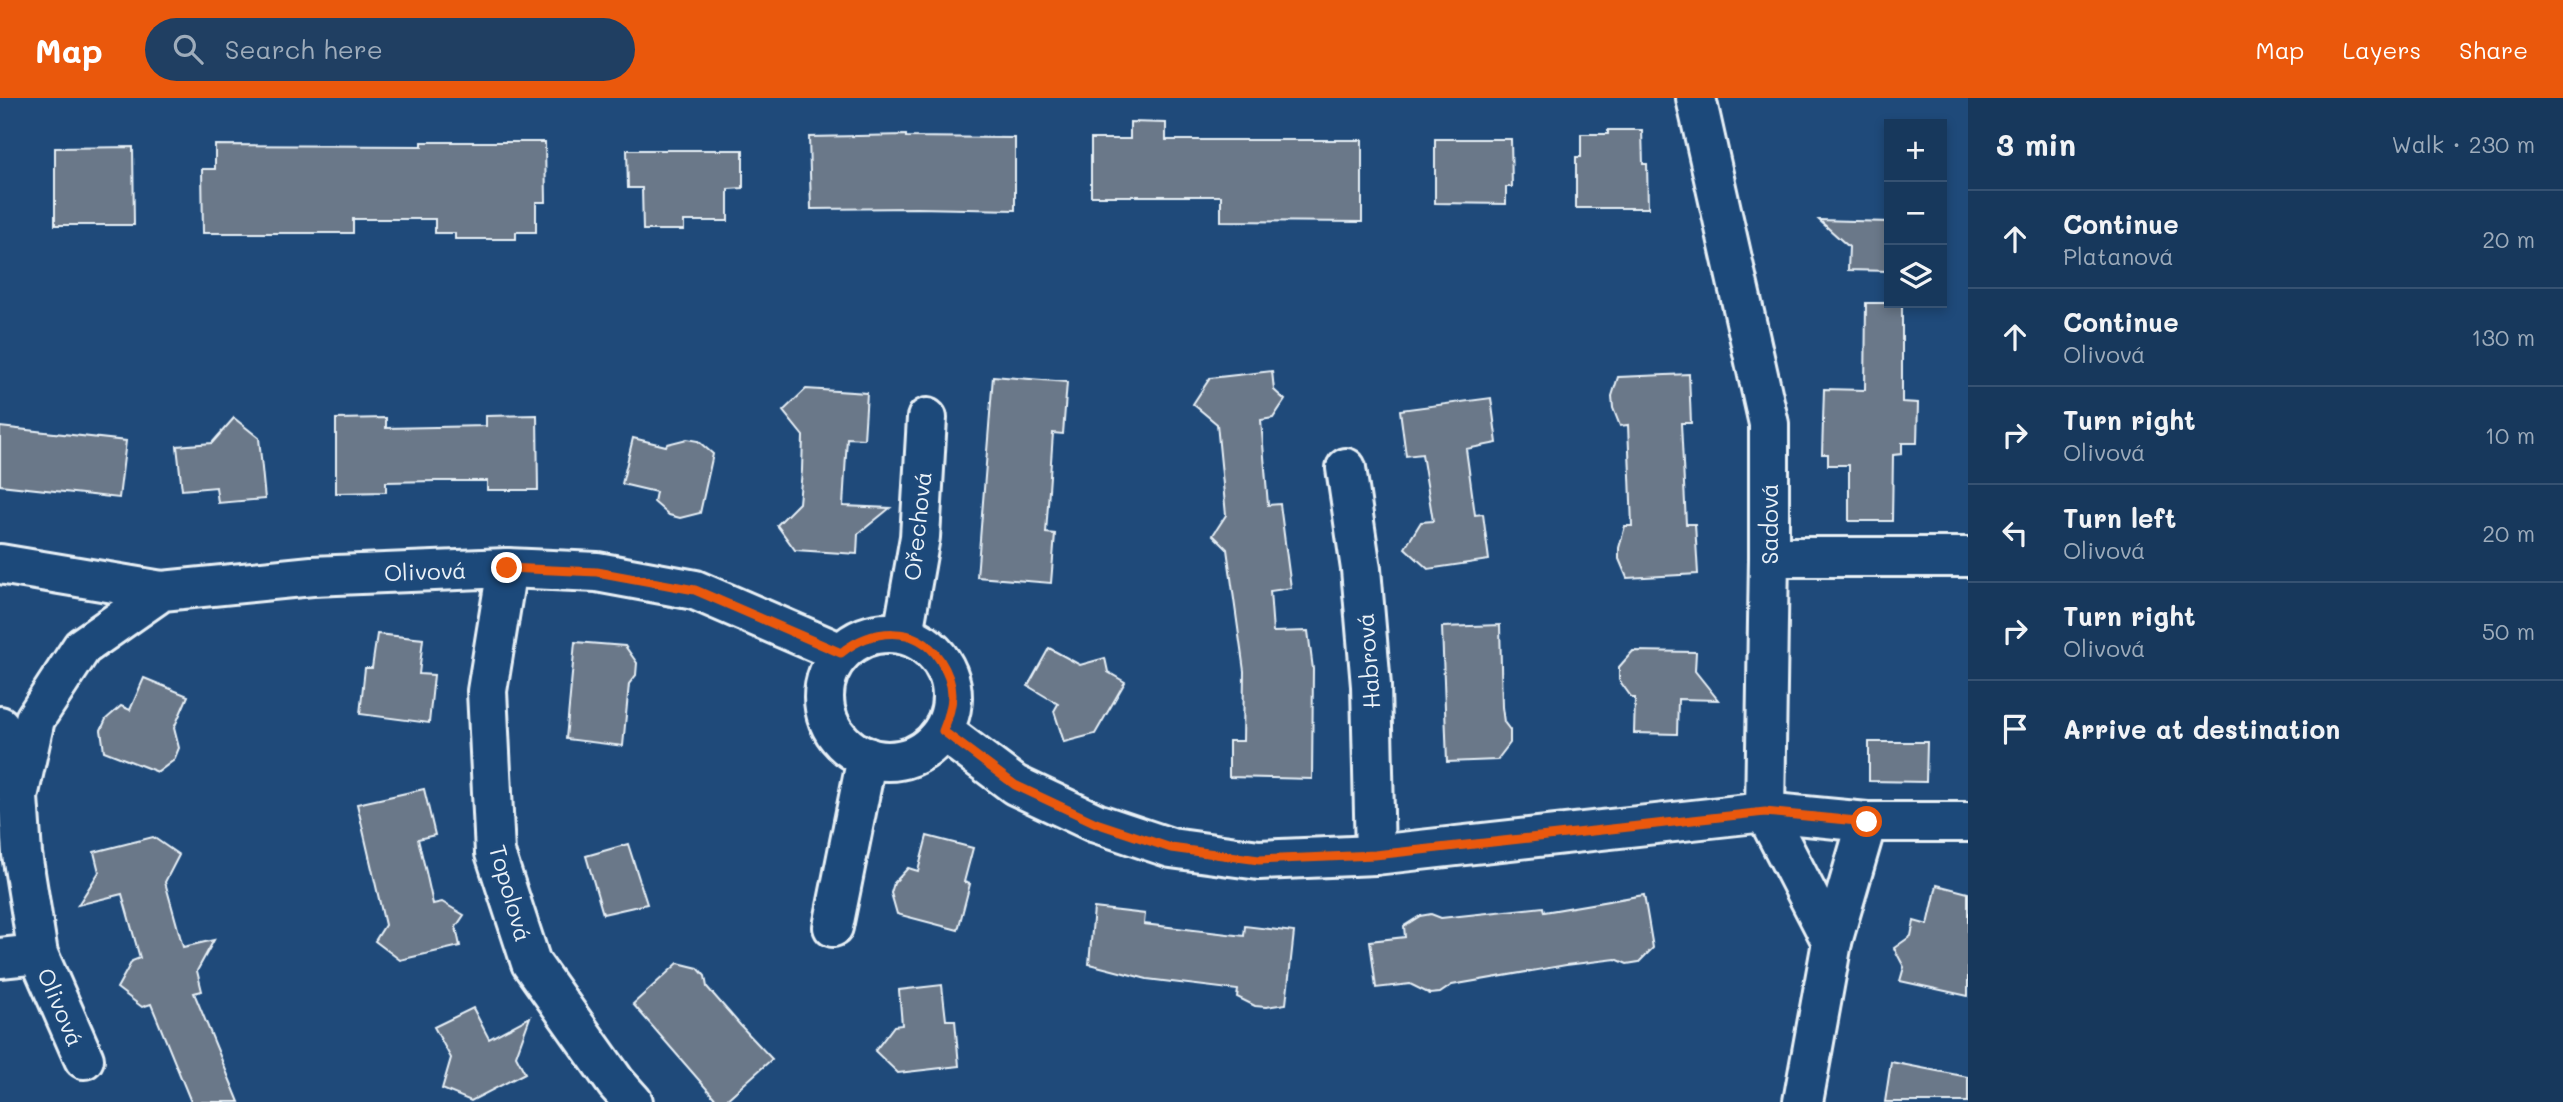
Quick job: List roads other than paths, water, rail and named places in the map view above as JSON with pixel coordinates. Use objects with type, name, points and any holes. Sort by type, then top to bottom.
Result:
[{"type":"street","name":"Sadová","points":[[1696,98],[1769,424],[1765,812],[1832,942]]},
{"type":"street","name":"Ořechová","points":[[903,634],[920,537],[927,418]]},
{"type":"street","name":"Habrová","points":[[1346,468],[1361,569],[1371,686],[1375,855]]},
{"type":"street","points":[[1769,557],[1968,557]]},
{"type":"street","name":"Olivová","points":[[0,564],[162,591],[312,576],[507,568],[597,572],[695,590],[841,653]]},
{"type":"street","name":"Topolová","points":[[507,568],[487,691],[495,853],[531,963],[616,1083],[633,1102]]},
{"type":"street","name":"Olivová","points":[[18,797],[35,719],[82,647],[162,591]]},
{"type":"street","points":[[886,633],[903,634],[922,642],[937,655],[948,673],[952,692],[950,712],[943,731],[928,747],[909,758],[887,761],[867,757],[848,747],[834,731],[826,712],[825,691],[830,671],[841,653],[854,643],[886,633]]},
{"type":"street","name":"Olivová","points":[[0,726],[18,797],[22,854],[38,954],[84,1059]]},
{"type":"street","points":[[943,731],[1015,785],[1096,823],[1171,848],[1259,860],[1375,855],[1765,812],[1867,822],[1968,822]]},
{"type":"street","points":[[833,927],[867,757]]},
{"type":"street","points":[[1803,1102],[1832,942],[1867,822]]},
{"type":"street","name":"Olivová","points":[[0,958],[38,954]]}]
